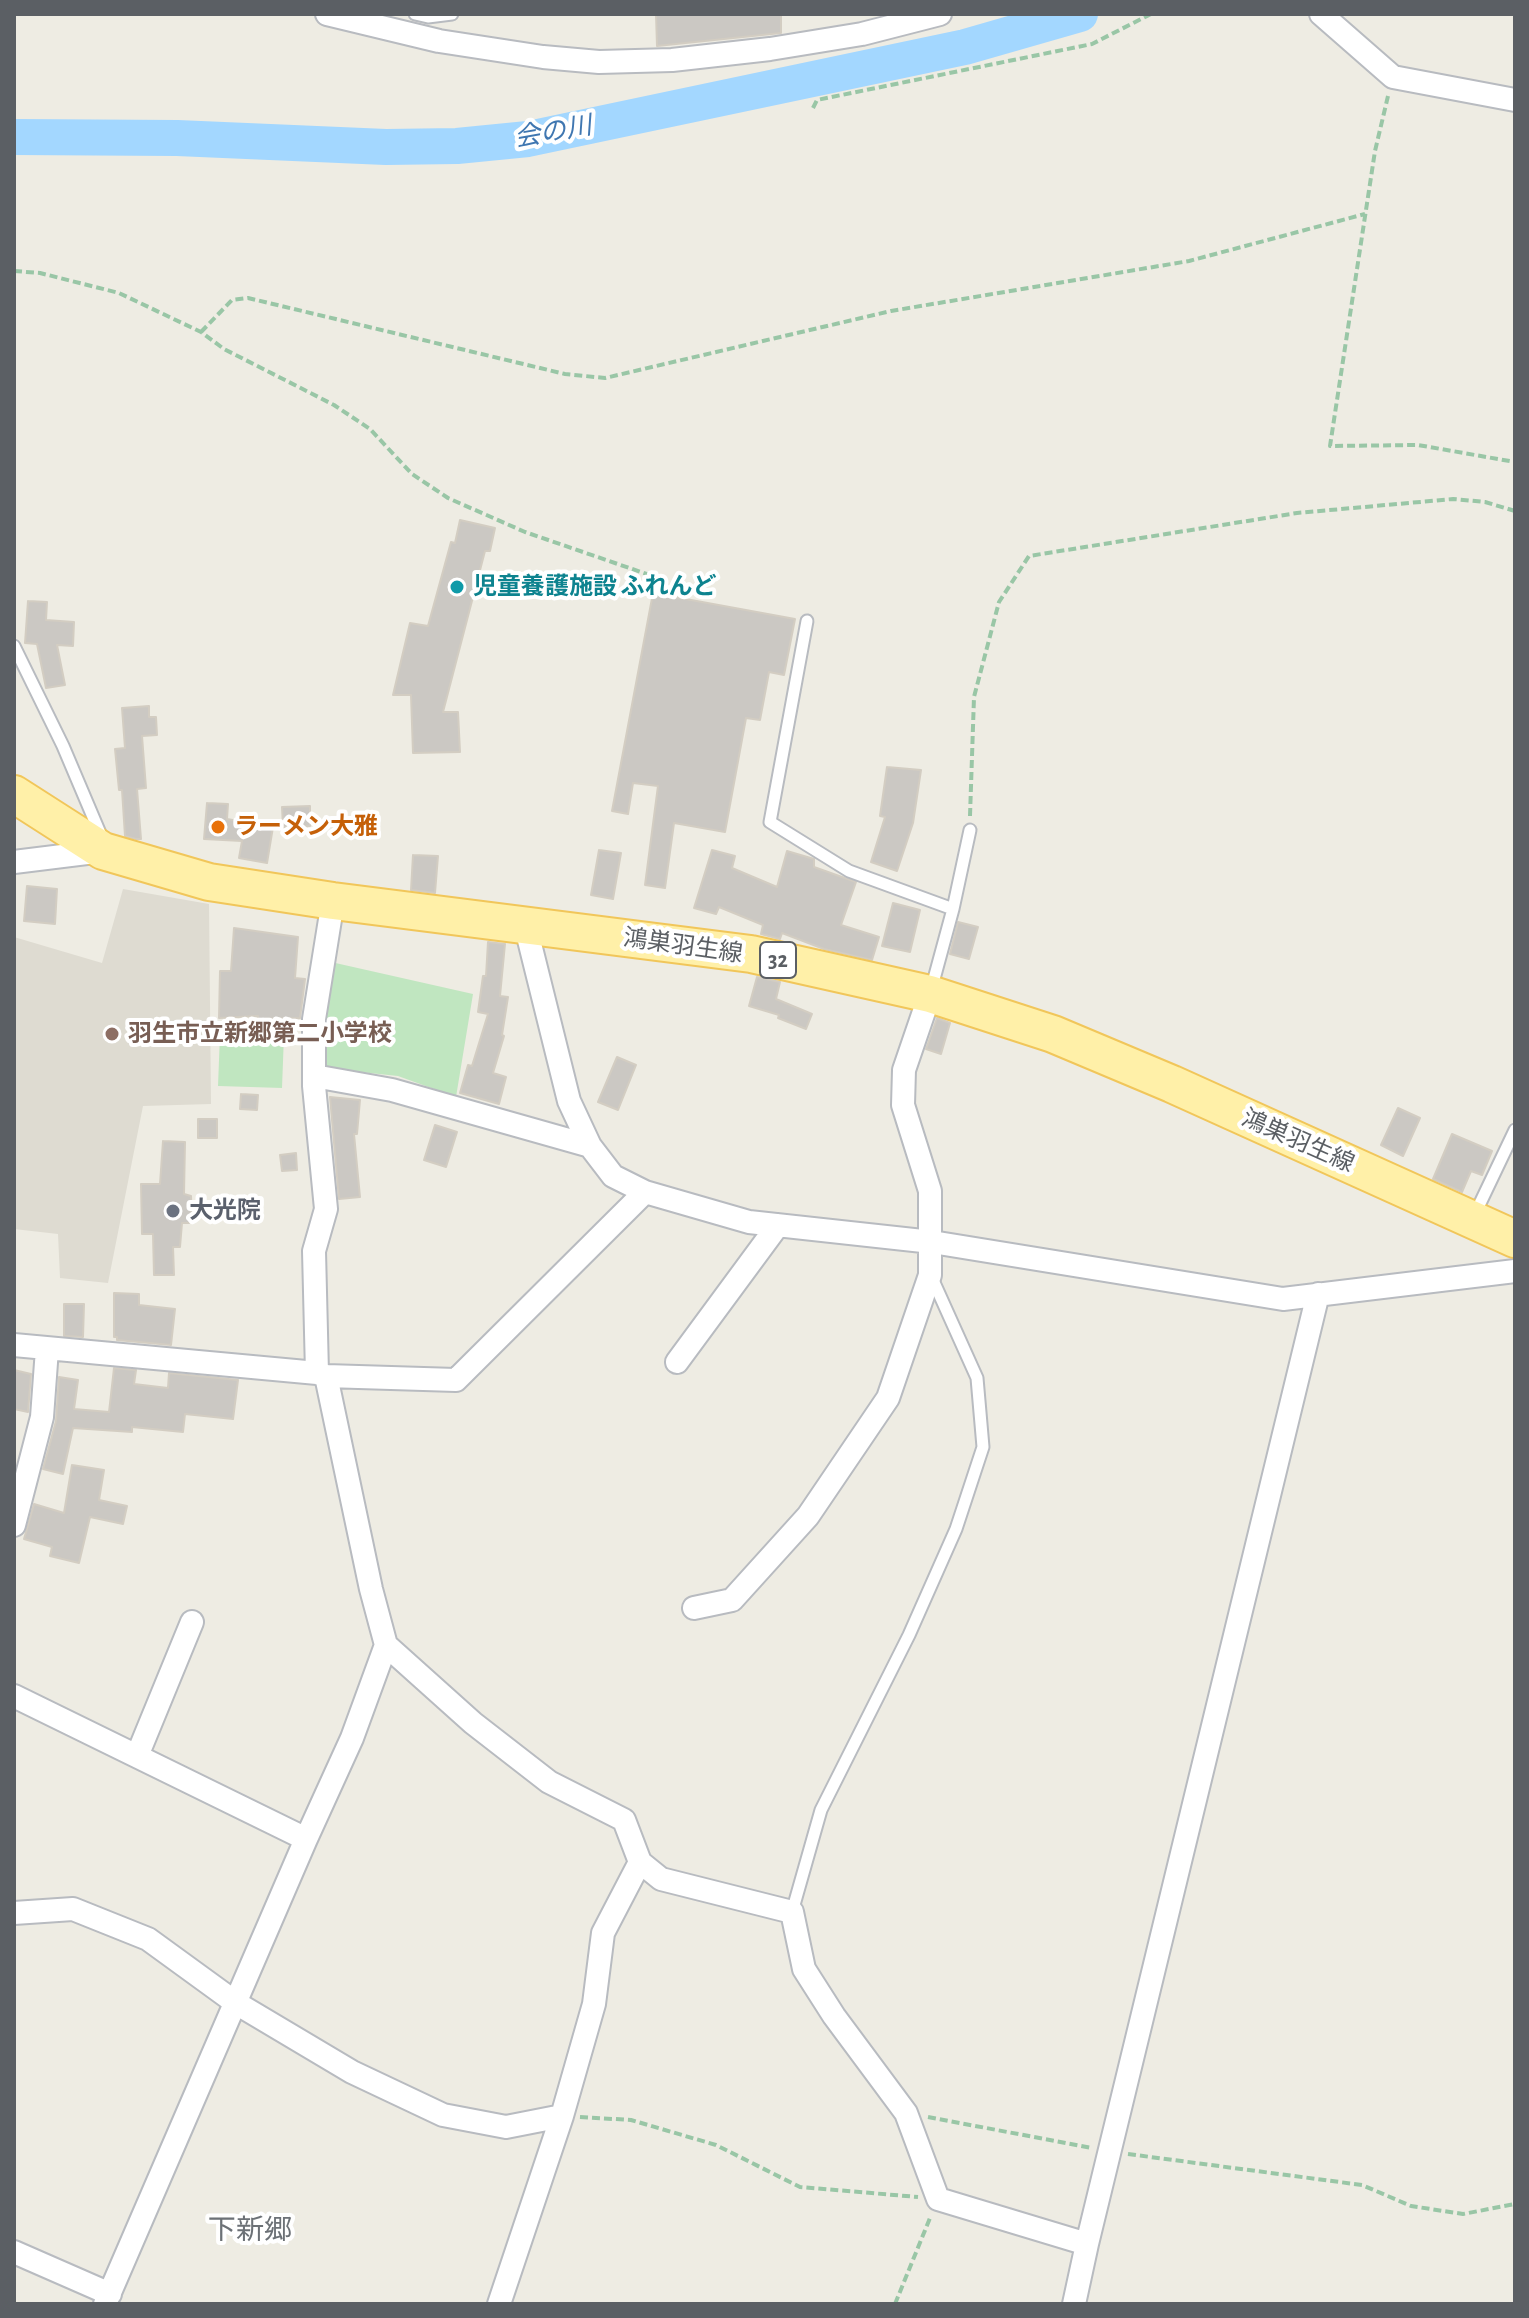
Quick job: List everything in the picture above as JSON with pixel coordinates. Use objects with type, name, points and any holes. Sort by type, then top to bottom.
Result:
[{"type":"main road","name":"鴻巣羽生線","points":[[14,794],[103,851],[209,882],[333,901],[751,954],[930,994],[1066,1039],[1515,1239]]},
{"type":"street","points":[[327,14],[439,41],[599,62],[672,60],[770,49],[862,34],[940,14]]},
{"type":"street","points":[[1321,14],[1393,77],[1515,100]]},
{"type":"street","points":[[14,862],[103,851]]},
{"type":"street","points":[[333,901],[314,1019],[314,1076],[326,1209],[314,1251],[321,1374],[386,1645],[473,1723],[549,1782],[624,1820],[640,1862],[661,1879],[792,1912],[804,1969],[834,2016],[906,2113],[938,2199],[1087,2244]]},
{"type":"street","points":[[528,925],[529,940],[569,1101],[590,1146],[613,1176],[645,1192],[749,1222],[932,1242],[1283,1299],[1515,1271]]},
{"type":"street","points":[[694,1608],[732,1600],[808,1516],[888,1398],[930,1275],[930,1191],[903,1105],[904,1070],[930,994]]},
{"type":"street","points":[[314,1076],[392,1090],[590,1146]]},
{"type":"street","points":[[14,1345],[321,1374],[456,1380],[645,1192]]},
{"type":"street","points":[[677,1362],[778,1225]]},
{"type":"street","points":[[1074,2304],[1318,1294]]},
{"type":"street","points":[[14,1525],[42,1417],[47,1349]]},
{"type":"street","points":[[137,1756],[192,1622]]},
{"type":"street","points":[[14,2252],[108,2299],[352,1738],[386,1645]]},
{"type":"street","points":[[14,1696],[306,1839]]},
{"type":"street","points":[[499,2304],[562,2116],[594,2004],[603,1933],[640,1862]]},
{"type":"street","points":[[14,1913],[73,1909],[148,1939],[236,2003],[352,2072],[443,2115],[506,2127],[562,2116]]},
{"type":"lane","points":[[415,14],[428,17],[452,14]]},
{"type":"lane","points":[[807,621],[770,822],[849,871],[953,909]]},
{"type":"lane","points":[[14,646],[102,835],[103,851]]},
{"type":"lane","points":[[930,994],[970,830]]},
{"type":"lane","points":[[1472,1220],[1515,1130]]},
{"type":"lane","points":[[792,1912],[821,1810],[909,1635],[956,1529],[983,1447],[977,1378],[930,1275]]},
{"type":"path","points":[[813,108],[817,100],[1092,44],[1151,14]]},
{"type":"path","points":[[1393,77],[1375,151],[1330,446],[1418,445],[1515,462]]},
{"type":"path","points":[[201,332],[232,300],[248,298],[565,374],[605,378],[891,311],[1189,261],[1365,214]]},
{"type":"path","points":[[14,271],[40,273],[119,293],[201,332],[224,349],[334,405],[370,429],[412,474],[448,498],[525,532],[667,581]]},
{"type":"path","points":[[970,830],[974,697],[999,602],[1029,556],[1297,513],[1453,499],[1485,502],[1515,511]]},
{"type":"path","points":[[906,2113],[1110,2151],[1362,2185],[1411,2206],[1463,2214],[1515,2204]]},
{"type":"path","points":[[562,2116],[631,2120],[716,2145],[800,2187],[938,2199],[895,2304]]},
{"type":"shaded area","name":"羽生市立新郷第二小学校","points":[[123,889],[209,904],[211,1104],[143,1106],[108,1283],[60,1278],[58,1234],[14,1229],[14,937],[102,963]]},
{"type":"green space","points":[[331,962],[473,994],[456,1097],[398,1076],[341,1070],[319,1064]]},
{"type":"green space","points":[[220,1034],[284,1035],[282,1088],[218,1086]]},
{"type":"building","points":[[656,14],[781,14],[781,33],[657,46]]},
{"type":"building","name":"児童養護施設 ふれんど","points":[[460,520],[495,528],[490,551],[485,551],[443,712],[458,712],[460,752],[413,753],[411,695],[393,695],[410,623],[428,626]]},
{"type":"building","points":[[653,593],[795,619],[784,675],[769,672],[760,720],[746,718],[725,832],[674,823],[665,888],[645,885],[658,786],[633,783],[628,814],[612,811]]},
{"type":"building","points":[[28,601],[47,602],[46,620],[74,622],[73,646],[57,645],[65,685],[46,688],[37,644],[25,643]]},
{"type":"building","points":[[149,706],[149,717],[156,717],[157,735],[142,736],[146,788],[137,789],[141,839],[136,839],[125,836],[115,749],[125,748],[122,708]]},
{"type":"building","points":[[887,767],[921,770],[913,823],[897,871],[871,862],[885,817],[880,816]]},
{"type":"building","points":[[207,803],[228,804],[227,819],[273,827],[267,863],[239,858],[242,841],[204,839]]},
{"type":"building","points":[[310,806],[310,826],[283,827],[282,807]]},
{"type":"building","points":[[599,850],[621,853],[613,899],[591,895]]},
{"type":"building","points":[[712,850],[735,856],[732,868],[777,887],[787,851],[814,859],[814,867],[856,882],[841,925],[879,937],[872,960],[824,949],[782,933],[780,939],[761,934],[763,925],[719,907],[716,914],[694,908]]},
{"type":"building","points":[[413,855],[438,856],[435,893],[411,890]]},
{"type":"building","points":[[27,886],[57,889],[55,924],[24,921]]},
{"type":"building","points":[[893,903],[920,910],[910,952],[882,946]]},
{"type":"building","points":[[958,922],[978,927],[969,959],[950,954]]},
{"type":"building","points":[[234,928],[298,937],[295,978],[305,979],[300,1018],[219,1018],[220,971],[231,971]]},
{"type":"building","points":[[488,942],[505,944],[500,996],[508,997],[504,1036],[493,1073],[506,1077],[499,1104],[460,1093],[488,1014],[478,1012],[483,976],[486,976]]},
{"type":"building","points":[[757,977],[780,982],[776,999],[812,1014],[806,1029],[778,1018],[779,1015],[749,1006]]},
{"type":"building","points":[[937,1018],[950,1023],[941,1054],[926,1049]]},
{"type":"building","points":[[617,1057],[636,1065],[618,1110],[598,1102]]},
{"type":"building","points":[[241,1094],[258,1095],[257,1110],[240,1109]]},
{"type":"building","points":[[330,1097],[360,1100],[357,1134],[354,1134],[360,1197],[339,1199]]},
{"type":"building","points":[[1398,1108],[1420,1118],[1403,1156],[1381,1145]]},
{"type":"building","points":[[198,1119],[217,1119],[217,1138],[198,1138]]},
{"type":"building","points":[[435,1125],[457,1132],[446,1167],[424,1160]]},
{"type":"building","points":[[1452,1134],[1492,1151],[1482,1175],[1471,1171],[1462,1192],[1433,1179]]},
{"type":"building","points":[[163,1141],[185,1142],[184,1194],[191,1196],[192,1223],[182,1223],[180,1247],[173,1247],[174,1275],[154,1275],[153,1234],[142,1234],[141,1184],[160,1184]]},
{"type":"building","points":[[296,1153],[297,1170],[282,1171],[280,1155]]},
{"type":"building","points":[[114,1293],[139,1294],[139,1305],[175,1309],[171,1345],[117,1340],[114,1337]]},
{"type":"building","points":[[64,1304],[84,1304],[83,1337],[64,1336]]},
{"type":"building","points":[[114,1368],[136,1370],[134,1384],[168,1388],[169,1373],[238,1380],[233,1419],[185,1414],[183,1432],[132,1427],[132,1432],[73,1428],[63,1474],[43,1469],[56,1421],[59,1377],[78,1380],[74,1409],[109,1412]]},
{"type":"building","points":[[14,1370],[31,1374],[28,1412],[14,1409]]},
{"type":"building","points":[[72,1465],[104,1470],[99,1500],[127,1506],[123,1524],[90,1517],[79,1563],[50,1556],[52,1547],[24,1539],[34,1504],[64,1513]]},
{"type":"waterway","name":"会の川","points":[[14,137],[177,138],[386,147],[457,146],[528,139],[965,47],[1080,14]]},
{"type":"place","name":"児童養護施設 ふれんど","points":[[457,587]]},
{"type":"place","name":"ラーメン大雅","points":[[218,827]]},
{"type":"place","name":"羽生市立新郷第二小学校","points":[[112,1034]]},
{"type":"place","name":"大光院","points":[[173,1211]]},
{"type":"district","name":"下新郷","points":[[250,2231]]}]
